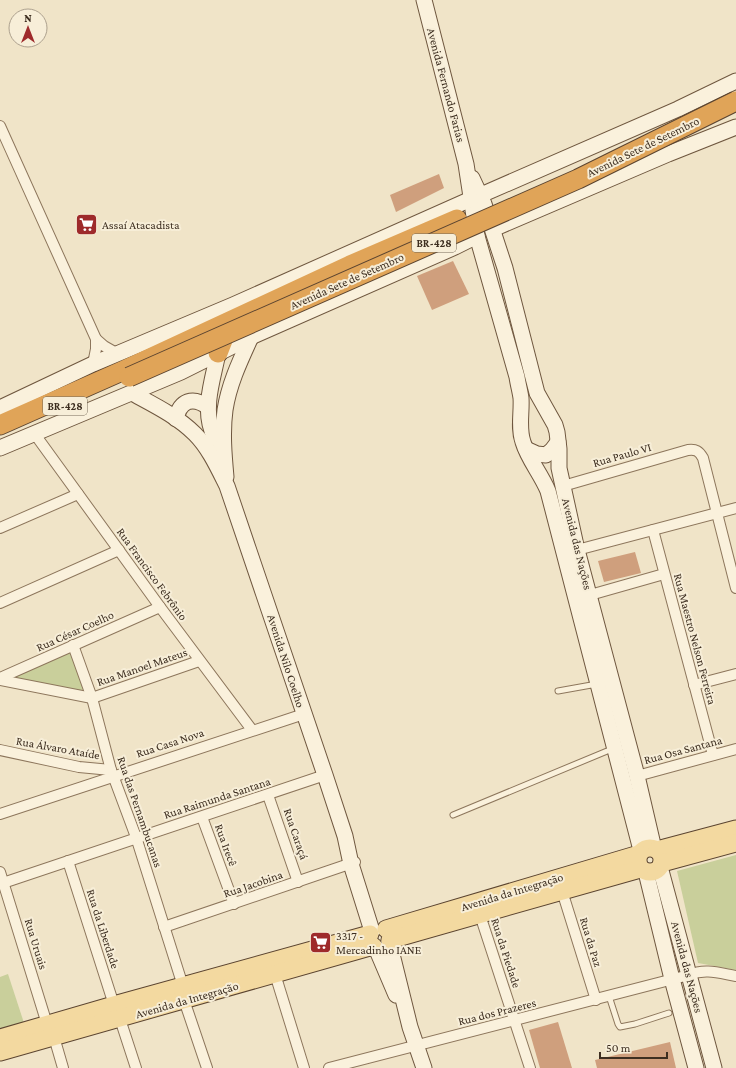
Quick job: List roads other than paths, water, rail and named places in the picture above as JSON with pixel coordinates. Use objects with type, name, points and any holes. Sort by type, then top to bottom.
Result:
[{"type":"highway","name":"Avenida Sete de Setembro","points":[[0,435],[350,265],[640,141],[736,92]]},
{"type":"highway","name":"Avenida Sete de Setembro","points":[[0,425],[225,335],[578,179],[736,101]]},
{"type":"highway","points":[[218,353],[225,335]]},
{"type":"main road","name":"Avenida Fernando Farias","points":[[424,0],[476,197]]},
{"type":"main road","name":"Avenida Sete de Setembro","points":[[0,448],[34,433],[233,305],[678,109],[736,81]]},
{"type":"main road","name":"Avenida Sete de Setembro","points":[[494,235],[668,154],[736,127]]},
{"type":"main road","name":"Avenida das Nações","points":[[476,197],[494,235],[505,268],[537,393],[555,425],[562,486],[577,550],[590,595],[604,680]]},
{"type":"main road","name":"Avenida das Nações","points":[[476,197],[477,236],[517,377],[521,398],[522,441],[543,478],[548,491],[604,680],[650,859],[689,975],[714,1068]]},
{"type":"main road","name":"Avenida Sete de Setembro","points":[[0,408],[93,364],[126,374],[218,353],[477,236]]},
{"type":"main road","points":[[455,247],[468,246],[482,252]]},
{"type":"main road","points":[[227,486],[223,428],[225,410],[237,368],[251,338]]},
{"type":"main road","points":[[218,353],[209,394],[208,413],[212,433],[224,454]]},
{"type":"main road","points":[[126,374],[195,434],[204,445],[227,486]]},
{"type":"main road","points":[[176,419],[180,407],[187,402],[197,401],[208,407]]},
{"type":"main road","points":[[526,449],[537,454],[546,454],[552,450],[558,442]]},
{"type":"main road","name":"Avenida Nilo Coelho","points":[[227,486],[354,863],[371,902],[380,937],[417,1046]]},
{"type":"main road","name":"Avenida das Nações","points":[[621,744],[637,776],[650,859],[672,979],[696,1068]]},
{"type":"main road","name":"Avenida da Integração","points":[[184,993],[275,974],[380,937],[480,915],[562,891],[736,829]]},
{"type":"main road","name":"Avenida da Integração","points":[[0,1038],[50,1030],[117,1012],[650,859],[736,843]]},
{"type":"main road","name":"Avenida da Integração","points":[[0,1052],[50,1030]]},
{"type":"main road","points":[[417,1046],[424,1068]]},
{"type":"street","points":[[0,126],[96,339],[93,364]]},
{"type":"street","points":[[96,339],[104,346],[126,374]]},
{"type":"street","name":"Rua Francisco Febrônio","points":[[34,433],[199,661],[252,730]]},
{"type":"street","name":"Rua Paulo VI","points":[[562,486],[688,450],[696,450],[703,458],[716,513]]},
{"type":"street","points":[[0,528],[78,494]]},
{"type":"street","points":[[577,550],[736,508]]},
{"type":"street","points":[[716,513],[736,588]]},
{"type":"street","name":"Rua Maestro Nelson Ferreira","points":[[653,530],[713,755]]},
{"type":"street","points":[[0,603],[119,550]]},
{"type":"street","points":[[590,595],[664,574]]},
{"type":"street","name":"Rua César Coelho","points":[[0,679],[160,607]]},
{"type":"street","name":"Rua das Pernambucanas","points":[[73,645],[92,698],[112,773],[136,837],[207,1068]]},
{"type":"street","name":"Rua Manoel Mateus","points":[[0,679],[92,698],[199,661]]},
{"type":"street","points":[[694,685],[736,674]]},
{"type":"street","name":"Rua Casa Nova","points":[[0,814],[112,773],[304,714]]},
{"type":"street","name":"Rua Osa Santana","points":[[637,776],[736,749]]},
{"type":"street","name":"Rua Álvaro Ataíde","points":[[0,750],[79,768],[112,773]]},
{"type":"street","name":"Rua Raimunda Santana","points":[[3,883],[136,837],[202,817],[325,775]]},
{"type":"street","name":"Rua Caraçá","points":[[268,795],[298,882]]},
{"type":"street","name":"Rua Irecê","points":[[202,817],[234,904]]},
{"type":"street","name":"Rua da Liberdade","points":[[68,861],[136,1068]]},
{"type":"street","name":"Rua Jacobina","points":[[164,927],[354,863]]},
{"type":"street","name":"Rua Uruais","points":[[0,872],[63,1068]]},
{"type":"street","name":"Rua da Paz","points":[[562,891],[596,1000]]},
{"type":"street","name":"Rua da Piedade","points":[[480,915],[530,1068]]},
{"type":"street","name":"Rua dos Prazeres","points":[[329,1068],[596,1000],[689,975],[697,971],[704,970],[736,976]]},
{"type":"street","points":[[275,974],[304,1068]]},
{"type":"lane","points":[[558,691],[604,680]]},
{"type":"lane","points":[[453,815],[621,744]]},
{"type":"lane","points":[[609,996],[620,1027],[669,1013]]},
{"type":"place","name":"Assaí Atacadista","points":[[86,225]]},
{"type":"place","name":"3317 - Mercadinho IANE","points":[[321,943]]}]
